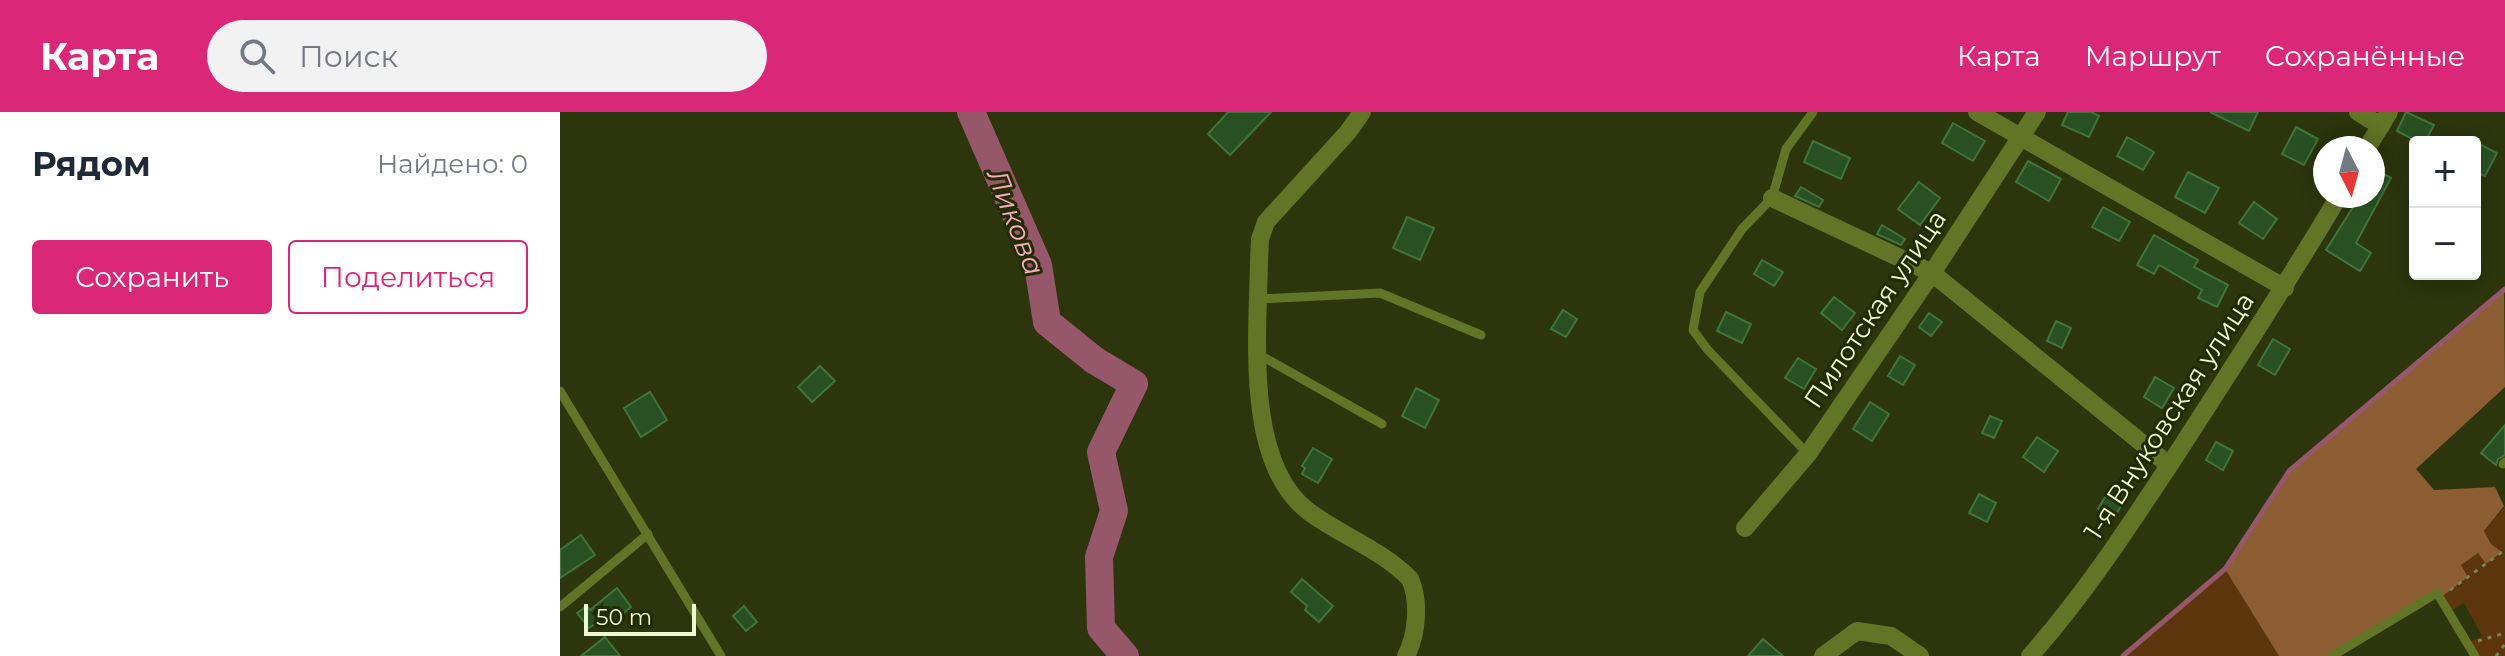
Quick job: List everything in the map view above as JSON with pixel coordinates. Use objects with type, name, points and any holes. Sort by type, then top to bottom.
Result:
[{"type":"street","points":[[1362,112],[1348,132],[1266,222],[1260,239],[1260,394],[1275,468],[1287,492],[1308,510],[1410,579],[1414,588],[1415,635],[1406,656]]},
{"type":"street","points":[[1977,112],[2285,288]]},
{"type":"street","name":"Пилотская улица","points":[[1745,528],[1808,454],[2037,112]]},
{"type":"street","points":[[2358,112],[2385,119],[2374,136]]},
{"type":"street","points":[[1772,198],[1932,273],[2169,465]]},
{"type":"street","name":"1-я Внуковская улица","points":[[2030,656],[2062,620],[2130,526],[2285,288],[2332,208]]},
{"type":"street","points":[[1823,656],[1857,631],[1891,636],[1920,656]]},
{"type":"lane","points":[[1808,454],[1707,349],[1693,330],[1700,292],[1742,229],[1772,198],[1786,149],[1813,112]]},
{"type":"lane","points":[[1259,299],[1380,293],[1481,335]]},
{"type":"lane","points":[[1258,354],[1382,424]]},
{"type":"lane","points":[[560,391],[564,404],[648,534],[721,656]]},
{"type":"lane","points":[[560,607],[648,534]]},
{"type":"lane","points":[[2332,656],[2437,593],[2475,656]]},
{"type":"path","points":[[2440,598],[2502,552]]},
{"type":"path","points":[[2469,646],[2505,633]]},
{"type":"path","points":[[2496,656],[2505,644]]},
{"type":"shaded area","points":[[2504,290],[2505,387],[2416,469],[2434,490],[2495,487],[2504,506],[2484,531],[2491,544],[2502,552],[2486,564],[2478,553],[2461,565],[2468,577],[2440,598],[2437,593],[2332,656],[2279,656],[2225,569],[2289,471]]},
{"type":"shaded area","points":[[2505,506],[2505,656],[2475,656],[2467,643],[2482,636],[2464,603],[2449,612],[2440,598],[2468,577],[2461,565],[2478,552],[2486,564],[2501,552],[2491,544],[2484,531]]},
{"type":"shaded area","points":[[2225,569],[2279,656],[2124,656]]},
{"type":"building","points":[[1228,112],[1271,112],[1230,155],[1208,134]]},
{"type":"building","points":[[2068,112],[2091,112],[2099,116],[2089,137],[2062,125]]},
{"type":"building","points":[[2210,112],[2258,112],[2249,131]]},
{"type":"building","points":[[2406,112],[2434,125],[2428,136],[2409,137],[2397,131]]},
{"type":"building","points":[[1953,123],[1985,141],[1973,161],[1942,143]]},
{"type":"building","points":[[2296,127],[2313,136],[2313,148],[2304,165],[2282,154]]},
{"type":"building","points":[[2127,137],[2154,152],[2143,170],[2117,156]]},
{"type":"building","points":[[1813,141],[1850,158],[1841,179],[1804,162]]},
{"type":"building","points":[[2481,145],[2497,153],[2485,176],[2481,174]]},
{"type":"building","points":[[2028,161],[2061,179],[2049,201],[2016,182]]},
{"type":"building","points":[[2188,172],[2219,188],[2205,213],[2175,197]]},
{"type":"building","points":[[2385,175],[2391,178],[2385,189]]},
{"type":"building","points":[[1919,182],[1940,198],[1920,225],[1898,209]]},
{"type":"building","points":[[1801,187],[1823,200],[1819,207],[1795,196]]},
{"type":"building","points":[[2254,202],[2277,219],[2263,239],[2239,223]]},
{"type":"building","points":[[2103,207],[2130,222],[2119,241],[2092,227]]},
{"type":"building","points":[[2352,208],[2375,208],[2356,243],[2371,253],[2360,271],[2326,250]]},
{"type":"building","points":[[1407,217],[1434,228],[1420,260],[1393,248]]},
{"type":"building","points":[[1882,225],[1905,239],[1901,245],[1877,234]]},
{"type":"building","points":[[2154,235],[2198,260],[2194,267],[2228,285],[2217,307],[2198,298],[2202,290],[2159,265],[2154,274],[2137,265]]},
{"type":"building","points":[[1762,260],[1783,272],[1774,286],[1754,274]]},
{"type":"building","points":[[1834,297],[1855,313],[1842,330],[1821,313]]},
{"type":"building","points":[[1563,310],[1577,319],[1566,337],[1551,329]]},
{"type":"building","points":[[1726,312],[1751,324],[1742,343],[1717,331]]},
{"type":"building","points":[[1929,313],[1942,322],[1931,336],[1919,327]]},
{"type":"building","points":[[2056,321],[2071,328],[2062,348],[2047,341]]},
{"type":"building","points":[[2273,339],[2290,349],[2275,375],[2258,365]]},
{"type":"building","points":[[1900,356],[1915,365],[1903,385],[1888,376]]},
{"type":"building","points":[[1798,358],[1816,369],[1804,389],[1785,378]]},
{"type":"building","points":[[820,366],[835,381],[812,402],[798,387]]},
{"type":"building","points":[[2155,377],[2174,388],[2162,408],[2144,397]]},
{"type":"building","points":[[1416,388],[1439,400],[1425,428],[1402,416]]},
{"type":"building","points":[[650,392],[667,420],[641,437],[624,408]]},
{"type":"building","points":[[1870,402],[1889,414],[1872,441],[1853,429]]},
{"type":"building","points":[[1990,416],[2002,421],[1994,438],[1982,433]]},
{"type":"building","points":[[2505,425],[2505,455],[2498,459],[2496,465],[2481,453]]},
{"type":"building","points":[[2037,437],[2058,451],[2044,472],[2023,457]]},
{"type":"building","points":[[2216,442],[2233,451],[2223,470],[2206,460]]},
{"type":"building","points":[[1313,448],[1332,459],[1318,483],[1302,474],[1305,468],[1302,466]]},
{"type":"building","points":[[2111,487],[2127,496],[2114,518],[2098,509]]},
{"type":"building","points":[[1979,494],[1996,503],[1987,522],[1969,513]]},
{"type":"building","points":[[581,535],[595,555],[560,578],[560,550]]},
{"type":"building","points":[[1302,579],[1333,606],[1319,622],[1291,592]]},
{"type":"building","points":[[617,588],[631,607],[620,616],[615,610],[589,628],[577,613],[587,606],[590,610]]},
{"type":"building","points":[[744,606],[757,622],[746,631],[733,616]]},
{"type":"building","points":[[605,637],[620,656],[581,656]]},
{"type":"building","points":[[1763,639],[1783,656],[1748,656]]},
{"type":"waterway","name":"Ликова","points":[[971,112],[1038,265],[1047,322],[1094,360],[1134,384],[1101,452],[1114,511],[1099,557],[1101,628],[1125,656]]},
{"type":"waterway","points":[[2123,656],[2225,569],[2289,471],[2505,289]]}]
